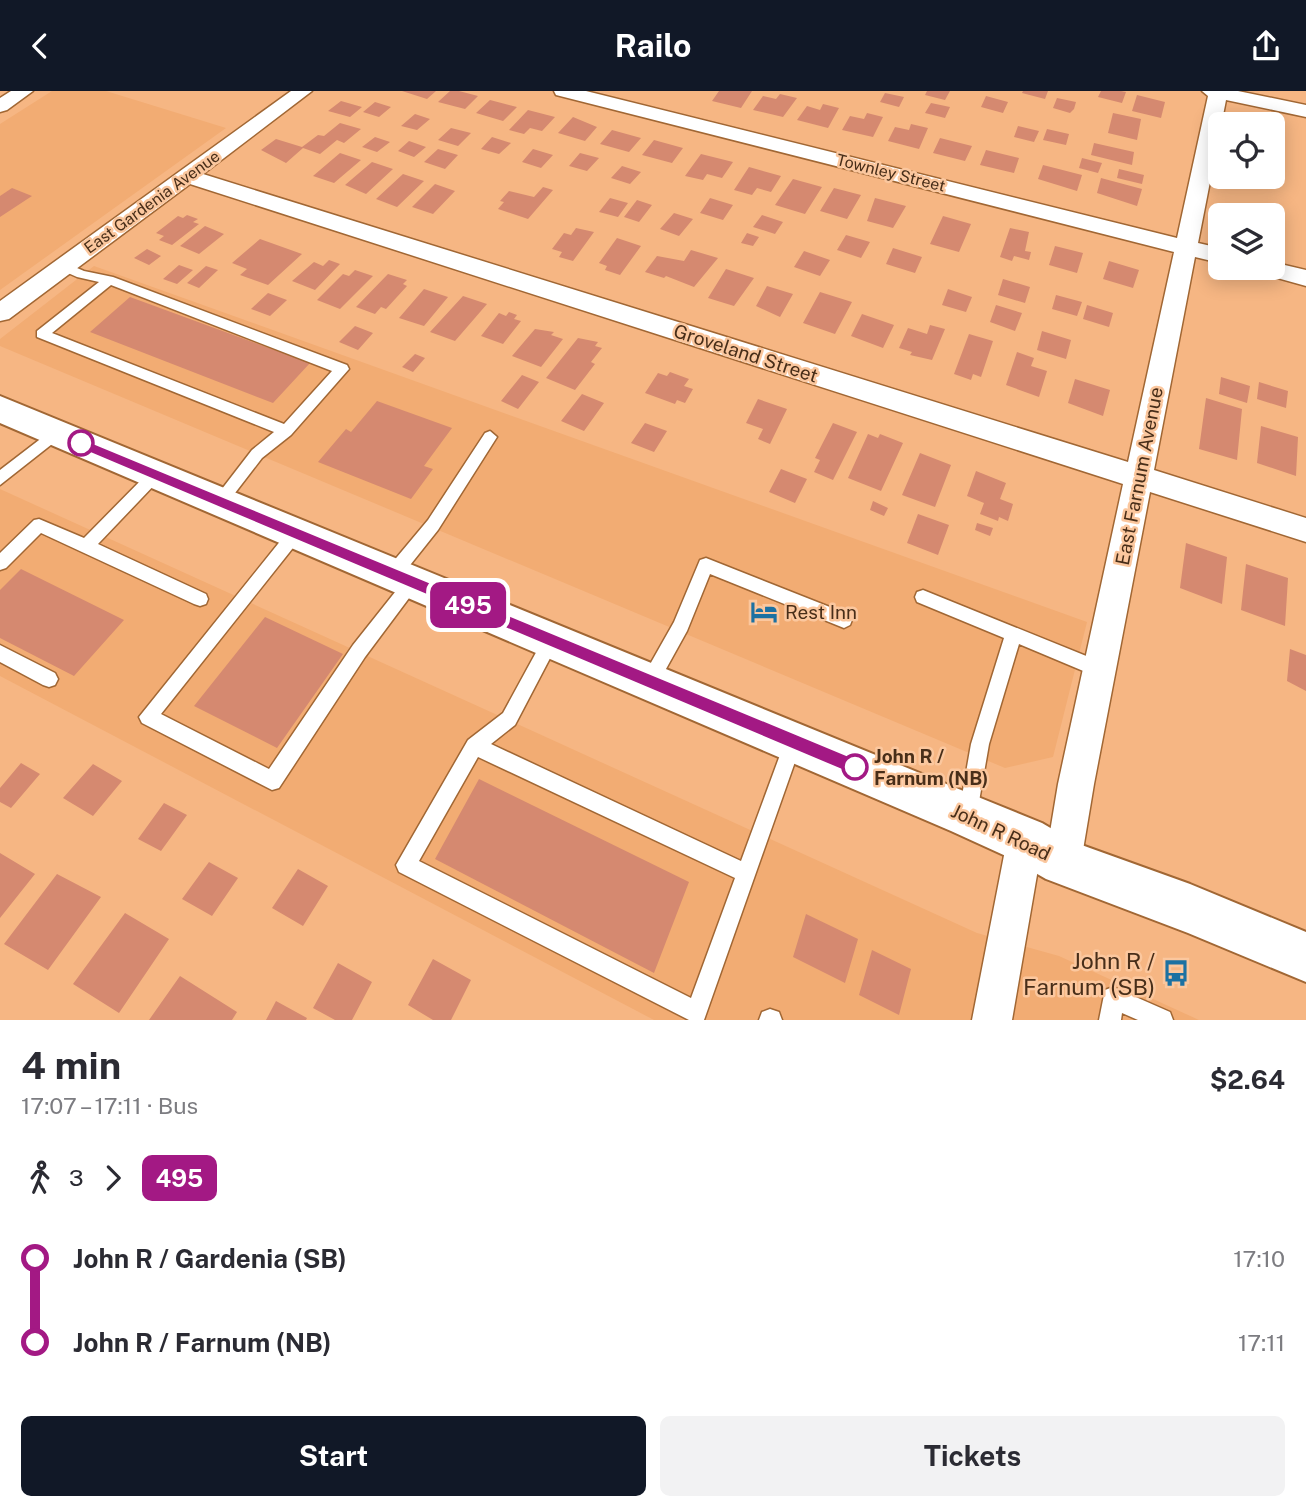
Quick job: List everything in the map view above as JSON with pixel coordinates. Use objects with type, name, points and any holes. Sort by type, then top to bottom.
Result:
[{"type":"main road","name":"John R Road","points":[[0,409],[794,741],[1025,840],[1063,862],[1190,909],[1306,957]]},
{"type":"street","points":[[0,106],[24,91]]},
{"type":"street","name":"East Gardenia Avenue","points":[[0,313],[303,91]]},
{"type":"street","name":"Townley Street","points":[[563,91],[1208,253]]},
{"type":"street","points":[[1215,91],[1306,111]]},
{"type":"street","name":"East Farnum Avenue","points":[[1063,862],[1215,91]]},
{"type":"street","name":"Groveland Street","points":[[187,176],[1306,530]]},
{"type":"street","points":[[1285,273],[1306,278]]},
{"type":"street","points":[[992,1020],[1025,840]]},
{"type":"lane","points":[[63,266],[81,274],[109,280],[342,369],[286,431],[257,454],[220,502]]},
{"type":"lane","points":[[109,280],[42,334],[286,431]]},
{"type":"lane","points":[[0,479],[56,433]]},
{"type":"lane","points":[[295,534],[148,717],[272,781],[359,651],[433,524],[491,437]]},
{"type":"lane","points":[[86,546],[155,475]]},
{"type":"lane","points":[[0,563],[39,525],[200,599]]},
{"type":"lane","points":[[650,681],[681,626],[706,565],[844,620]]},
{"type":"lane","points":[[923,597],[1100,670]]},
{"type":"lane","points":[[967,815],[980,744],[1014,633]]},
{"type":"lane","points":[[551,641],[509,719],[474,746],[406,865],[697,1012],[794,741]]},
{"type":"lane","points":[[0,653],[49,679]]},
{"type":"lane","points":[[474,746],[747,874]]},
{"type":"lane","points":[[1110,1020],[1113,998],[1162,1020]]},
{"type":"shaded area","points":[[52,91],[106,91],[226,128],[0,290],[0,124]]},
{"type":"shaded area","points":[[94,266],[1087,622],[1053,757],[1005,768],[0,346],[0,339]]},
{"type":"shaded area","points":[[0,489],[977,933],[1059,956],[1199,1020],[654,1020],[0,676]]},
{"type":"building","points":[[402,91],[436,91],[427,99]]},
{"type":"building","points":[[450,91],[478,96],[465,109],[438,102]]},
{"type":"building","points":[[719,91],[752,91],[741,108],[712,101]]},
{"type":"building","points":[[927,91],[950,91],[945,100],[925,95]]},
{"type":"building","points":[[1048,91],[1045,99],[1022,93]]},
{"type":"building","points":[[1101,91],[1126,92],[1122,103],[1098,97]]},
{"type":"building","points":[[885,93],[904,97],[899,107],[880,102]]},
{"type":"building","points":[[780,94],[797,98],[783,117],[753,110],[763,96],[776,99]]},
{"type":"building","points":[[1137,95],[1165,102],[1161,118],[1132,111]]},
{"type":"building","points":[[986,96],[1008,102],[1003,113],[981,107]]},
{"type":"building","points":[[1057,98],[1076,102],[1074,109],[1070,113],[1053,108]]},
{"type":"building","points":[[490,100],[517,107],[503,121],[476,113]]},
{"type":"building","points":[[341,101],[362,107],[350,117],[328,111]]},
{"type":"building","points":[[375,102],[391,107],[379,117],[363,112]]},
{"type":"building","points":[[931,103],[950,107],[945,118],[925,113]]},
{"type":"building","points":[[823,104],[839,108],[828,128],[797,120],[807,106],[820,110]]},
{"type":"building","points":[[528,110],[555,117],[542,131],[530,128],[524,134],[509,130]]},
{"type":"building","points":[[867,113],[883,117],[873,137],[842,130],[850,116],[864,119]]},
{"type":"building","points":[[1113,113],[1141,119],[1137,140],[1108,133]]},
{"type":"building","points":[[415,114],[430,119],[417,130],[401,126]]},
{"type":"building","points":[[573,117],[597,127],[585,141],[558,133]]},
{"type":"building","points":[[340,123],[361,129],[344,143],[337,140],[320,154],[303,148],[286,163],[261,150],[276,139],[302,147],[318,135],[324,136]]},
{"type":"building","points":[[911,124],[928,128],[919,149],[888,141],[895,127],[909,130]]},
{"type":"building","points":[[1018,126],[1039,131],[1034,142],[1014,137]]},
{"type":"building","points":[[451,128],[471,133],[458,146],[438,140]]},
{"type":"building","points":[[1047,129],[1069,134],[1066,145],[1043,140]]},
{"type":"building","points":[[612,130],[641,138],[629,152],[600,144]]},
{"type":"building","points":[[375,137],[390,142],[377,152],[362,147]]},
{"type":"building","points":[[492,137],[511,143],[499,154],[481,149]]},
{"type":"building","points":[[940,138],[972,146],[965,161],[933,153]]},
{"type":"building","points":[[654,140],[683,148],[672,163],[642,155]]},
{"type":"building","points":[[409,141],[426,147],[414,157],[398,151]]},
{"type":"building","points":[[1094,143],[1134,152],[1132,165],[1091,155]]},
{"type":"building","points":[[438,149],[458,155],[445,169],[424,162]]},
{"type":"building","points":[[533,149],[553,155],[541,168],[522,162]]},
{"type":"building","points":[[986,150],[1019,158],[1014,173],[980,165]]},
{"type":"building","points":[[340,153],[361,160],[334,183],[313,176]]},
{"type":"building","points":[[580,153],[599,158],[587,171],[569,166]]},
{"type":"building","points":[[701,154],[733,162],[722,178],[707,174],[703,180],[685,176]]},
{"type":"building","points":[[1082,158],[1102,163],[1098,173],[1079,168]]},
{"type":"building","points":[[372,162],[393,169],[366,194],[345,185]]},
{"type":"building","points":[[1043,165],[1082,175],[1077,191],[1038,179]]},
{"type":"building","points":[[622,166],[641,172],[630,184],[611,178]]},
{"type":"building","points":[[749,167],[781,176],[771,192],[757,188],[752,195],[734,190]]},
{"type":"building","points":[[1119,169],[1144,175],[1142,184],[1117,178]]},
{"type":"building","points":[[403,174],[424,181],[397,207],[376,199]]},
{"type":"building","points":[[1101,178],[1142,189],[1137,206],[1097,193]]},
{"type":"building","points":[[793,179],[822,187],[805,214],[775,205]]},
{"type":"building","points":[[435,184],[455,191],[433,214],[412,207]]},
{"type":"building","points":[[543,187],[553,190],[528,219],[498,209],[504,202],[500,201],[509,191],[534,197]]},
{"type":"building","points":[[12,188],[32,196],[0,217],[0,196]]},
{"type":"building","points":[[834,188],[861,195],[847,219],[820,211]]},
{"type":"building","points":[[610,198],[628,203],[618,217],[599,212]]},
{"type":"building","points":[[710,198],[733,205],[723,220],[700,213]]},
{"type":"building","points":[[875,198],[906,206],[893,228],[867,221]]},
{"type":"building","points":[[637,200],[652,205],[639,222],[624,217]]},
{"type":"building","points":[[674,213],[693,219],[679,236],[660,229]]},
{"type":"building","points":[[187,215],[198,219],[193,222],[199,224],[172,245],[159,240],[164,236],[156,233],[178,216],[183,218]]},
{"type":"building","points":[[762,215],[783,222],[775,234],[753,227]]},
{"type":"building","points":[[943,216],[971,224],[959,252],[930,244]]},
{"type":"building","points":[[205,226],[224,234],[199,254],[180,246]]},
{"type":"building","points":[[576,228],[594,232],[573,261],[559,257],[562,252],[552,249],[564,233],[571,235]]},
{"type":"building","points":[[1010,228],[1029,232],[1025,251],[1031,252],[1029,260],[1014,256],[1012,261],[1000,257]]},
{"type":"building","points":[[747,233],[759,237],[753,246],[741,243]]},
{"type":"building","points":[[846,235],[870,242],[861,258],[837,250]]},
{"type":"building","points":[[617,238],[641,246],[620,275],[605,270],[607,266],[599,263]]},
{"type":"building","points":[[260,239],[302,254],[268,285],[240,275],[247,269],[232,263]]},
{"type":"building","points":[[1055,246],[1083,253],[1077,273],[1049,265]]},
{"type":"building","points":[[893,248],[922,257],[915,273],[886,264]]},
{"type":"building","points":[[147,249],[161,256],[149,265],[134,258]]},
{"type":"building","points":[[691,250],[718,258],[694,287],[666,276],[664,278],[645,272],[657,256],[684,261]]},
{"type":"building","points":[[804,251],[830,260],[820,276],[794,267]]},
{"type":"building","points":[[329,260],[340,264],[315,290],[292,281],[314,262],[323,266]]},
{"type":"building","points":[[1109,261],[1139,270],[1133,288],[1103,279]]},
{"type":"building","points":[[179,265],[193,270],[177,284],[163,279]]},
{"type":"building","points":[[206,266],[218,270],[199,288],[187,283]]},
{"type":"building","points":[[726,269],[754,278],[734,306],[708,298]]},
{"type":"building","points":[[355,270],[373,276],[340,309],[317,300],[343,274],[349,276]]},
{"type":"building","points":[[388,274],[407,280],[403,284],[407,286],[386,309],[381,307],[375,314],[356,307]]},
{"type":"building","points":[[1003,279],[1030,287],[1025,303],[998,295]]},
{"type":"building","points":[[767,286],[793,294],[780,317],[756,306]]},
{"type":"building","points":[[424,289],[448,297],[424,326],[399,318]]},
{"type":"building","points":[[948,289],[972,297],[966,312],[942,305]]},
{"type":"building","points":[[820,292],[852,302],[835,334],[803,323]]},
{"type":"building","points":[[268,293],[287,300],[270,316],[251,309]]},
{"type":"building","points":[[1056,295],[1082,302],[1077,316],[1052,309]]},
{"type":"building","points":[[463,296],[487,304],[455,341],[430,332]]},
{"type":"building","points":[[130,297],[310,363],[273,403],[90,332]]},
{"type":"building","points":[[996,305],[1022,313],[1015,331],[990,322]]},
{"type":"building","points":[[1087,305],[1113,313],[1109,327],[1083,319]]},
{"type":"building","points":[[509,312],[517,315],[514,319],[521,321],[503,344],[481,336],[499,313],[506,316]]},
{"type":"building","points":[[862,314],[894,325],[883,348],[851,336]]},
{"type":"building","points":[[930,325],[945,329],[932,360],[910,355],[912,352],[899,348],[908,328],[927,334]]},
{"type":"building","points":[[355,326],[373,333],[358,350],[339,342]]},
{"type":"building","points":[[535,329],[554,332],[551,335],[563,339],[541,367],[512,356]]},
{"type":"building","points":[[1042,331],[1071,340],[1066,359],[1037,350]]},
{"type":"building","points":[[969,334],[993,341],[981,377],[973,374],[971,380],[954,374]]},
{"type":"building","points":[[578,338],[598,342],[595,346],[602,348],[591,362],[595,364],[575,390],[546,378]]},
{"type":"building","points":[[1017,352],[1034,358],[1031,366],[1047,371],[1039,397],[1006,385]]},
{"type":"building","points":[[415,354],[425,358],[413,372],[402,367]]},
{"type":"building","points":[[670,372],[689,379],[684,386],[693,389],[685,403],[677,400],[675,404],[645,393],[658,373],[667,376]]},
{"type":"building","points":[[522,375],[539,382],[518,409],[501,401]]},
{"type":"building","points":[[1221,377],[1250,386],[1247,403],[1219,394]]},
{"type":"building","points":[[1075,379],[1110,390],[1103,416],[1068,403]]},
{"type":"building","points":[[1259,382],[1288,391],[1286,408],[1257,399]]},
{"type":"building","points":[[582,394],[604,403],[584,431],[561,421]]},
{"type":"building","points":[[1206,398],[1242,409],[1237,460],[1199,449]]},
{"type":"building","points":[[758,399],[787,409],[770,444],[758,439],[763,429],[746,423]]},
{"type":"building","points":[[377,401],[452,428],[424,466],[433,469],[411,499],[318,462],[346,429],[351,432]]},
{"type":"building","points":[[645,423],[667,431],[654,452],[631,443]]},
{"type":"building","points":[[833,423],[857,432],[833,480],[814,472],[820,460],[815,458]]},
{"type":"building","points":[[1261,426],[1298,437],[1296,476],[1257,463]]},
{"type":"building","points":[[868,434],[878,438],[880,434],[903,443],[881,491],[848,478]]},
{"type":"building","points":[[920,453],[951,465],[935,507],[902,495]]},
{"type":"building","points":[[781,469],[807,479],[795,503],[769,492]]},
{"type":"building","points":[[976,471],[1006,483],[1000,499],[1013,504],[1008,521],[999,517],[998,521],[980,514],[984,503],[967,496]]},
{"type":"building","points":[[873,501],[888,508],[884,516],[870,510]]},
{"type":"building","points":[[918,514],[949,525],[938,555],[907,543]]},
{"type":"building","points":[[977,523],[993,528],[990,536],[975,530]]},
{"type":"building","points":[[1186,543],[1227,557],[1222,604],[1180,588]]},
{"type":"building","points":[[1246,564],[1288,578],[1285,626],[1241,610]]},
{"type":"building","points":[[21,569],[124,620],[74,676],[0,638],[0,590]]},
{"type":"building","points":[[265,617],[343,654],[277,748],[194,706]]},
{"type":"building","points":[[1290,649],[1306,655],[1306,691],[1287,681]]},
{"type":"building","points":[[21,763],[40,774],[11,808],[0,802],[0,788]]},
{"type":"building","points":[[93,764],[122,781],[93,816],[63,798]]},
{"type":"building","points":[[479,779],[689,882],[654,973],[435,859]]},
{"type":"building","points":[[164,803],[187,815],[161,851],[138,839]]},
{"type":"building","points":[[0,853],[35,874],[0,918]]},
{"type":"building","points":[[209,862],[238,878],[212,916],[182,899]]},
{"type":"building","points":[[298,869],[328,886],[303,926],[272,908]]},
{"type":"building","points":[[57,874],[101,897],[48,970],[4,944]]},
{"type":"building","points":[[125,913],[169,939],[119,1013],[73,984]]},
{"type":"building","points":[[806,914],[858,939],[845,983],[793,957]]},
{"type":"building","points":[[872,950],[911,969],[899,1015],[859,995]]},
{"type":"building","points":[[433,959],[471,980],[451,1020],[433,1020],[408,1005]]},
{"type":"building","points":[[338,963],[372,982],[352,1020],[335,1020],[313,1008]]},
{"type":"building","points":[[180,976],[237,1012],[232,1020],[149,1020]]},
{"type":"building","points":[[276,1001],[307,1018],[306,1020],[266,1020]]},
{"type":"bus line","name":"495","points":[[81,443],[855,767]]},
{"type":"place","name":"Rest Inn","points":[[764,612]]},
{"type":"place","name":"John R / Farnum (NB)","points":[[855,767]]},
{"type":"place","name":"John R / Farnum (SB)","points":[[1176,973]]}]
